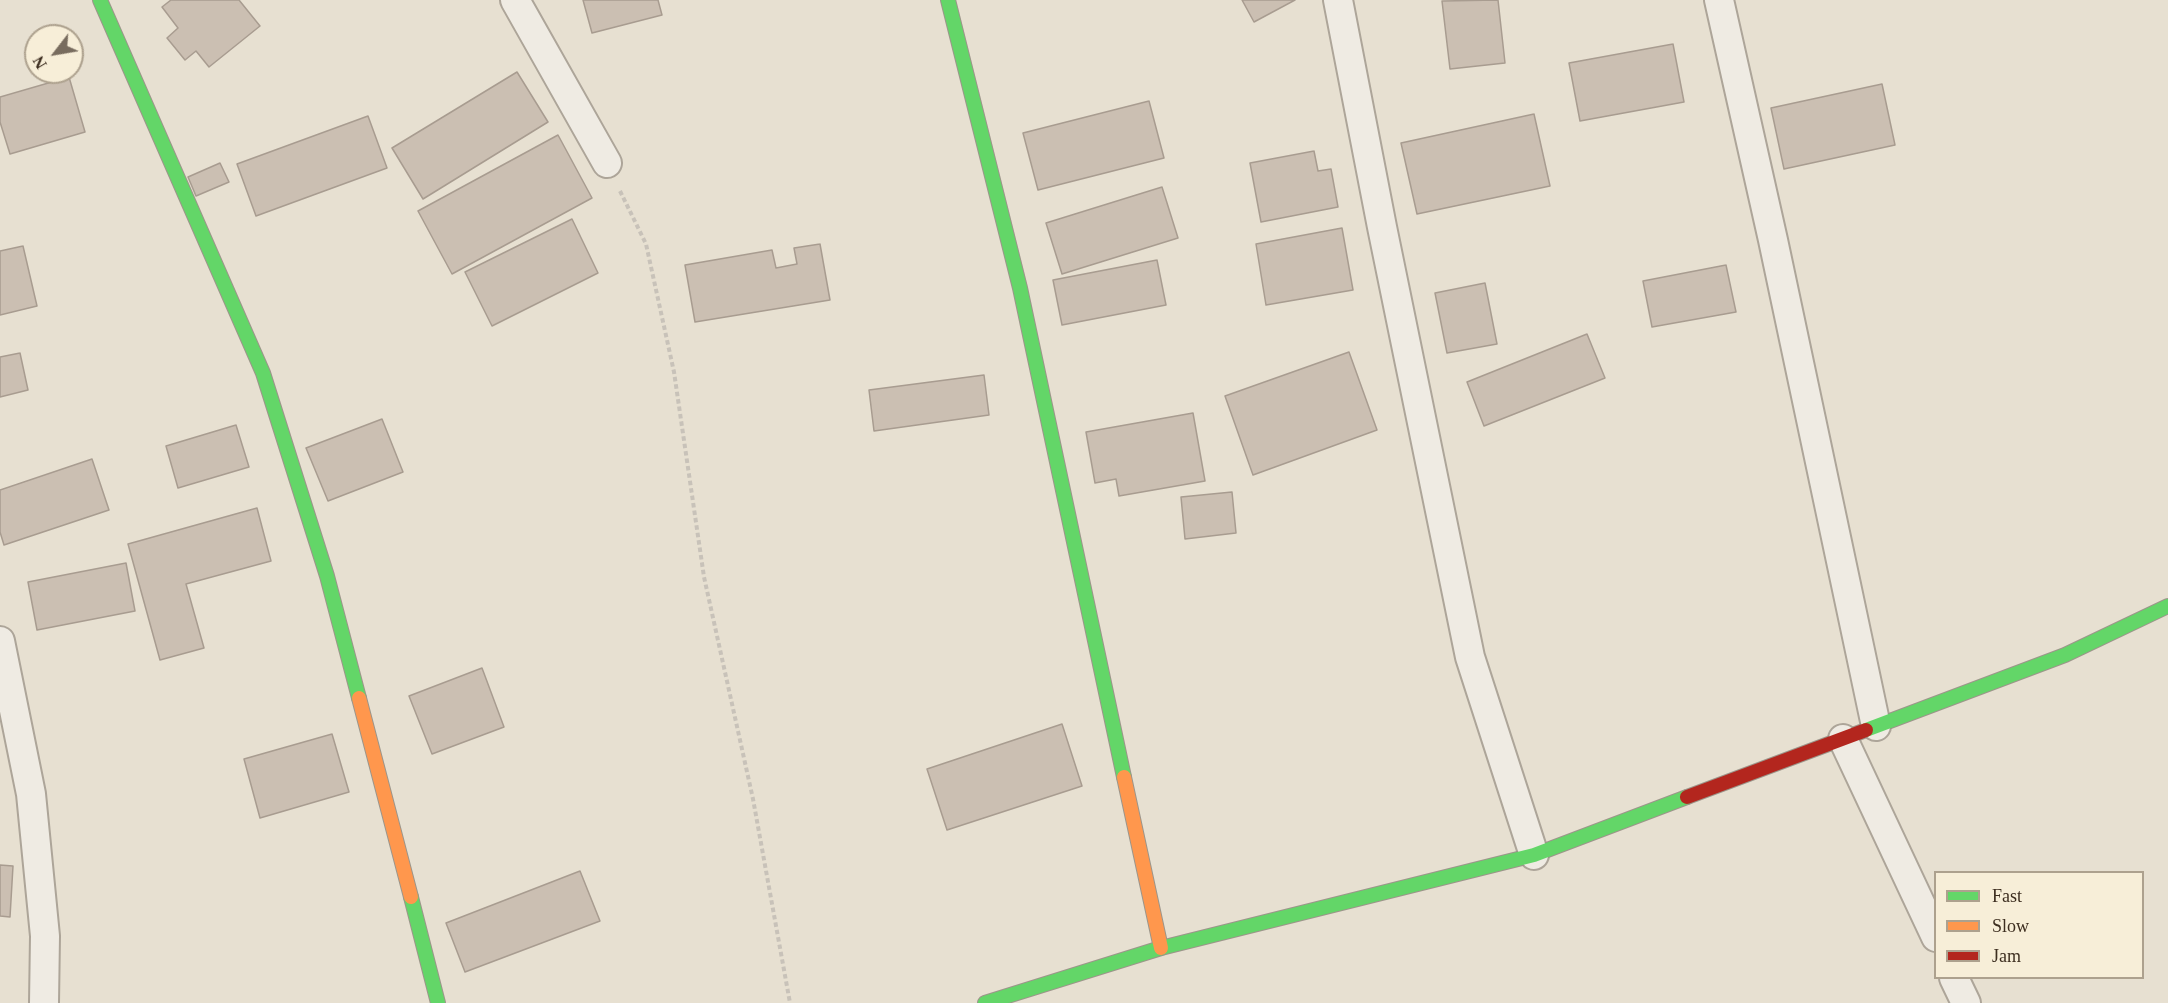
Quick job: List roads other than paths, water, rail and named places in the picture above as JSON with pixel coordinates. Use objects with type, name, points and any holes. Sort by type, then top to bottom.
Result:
[{"type":"street","points":[[100,0],[263,373],[327,576],[438,1003]]},
{"type":"street","points":[[514,0],[607,163]]},
{"type":"street","points":[[948,0],[1020,288],[1161,948]]},
{"type":"street","points":[[1338,0],[1470,657],[1534,855]]},
{"type":"street","points":[[1719,0],[1773,240],[1876,726]]},
{"type":"street","points":[[985,1003],[1161,948],[1534,855],[2066,655],[2168,606]]},
{"type":"street","points":[[0,641],[31,794],[45,936],[44,1003]]},
{"type":"street","points":[[1843,739],[1934,935]]},
{"type":"street","points":[[1954,979],[1966,1003]]}]
